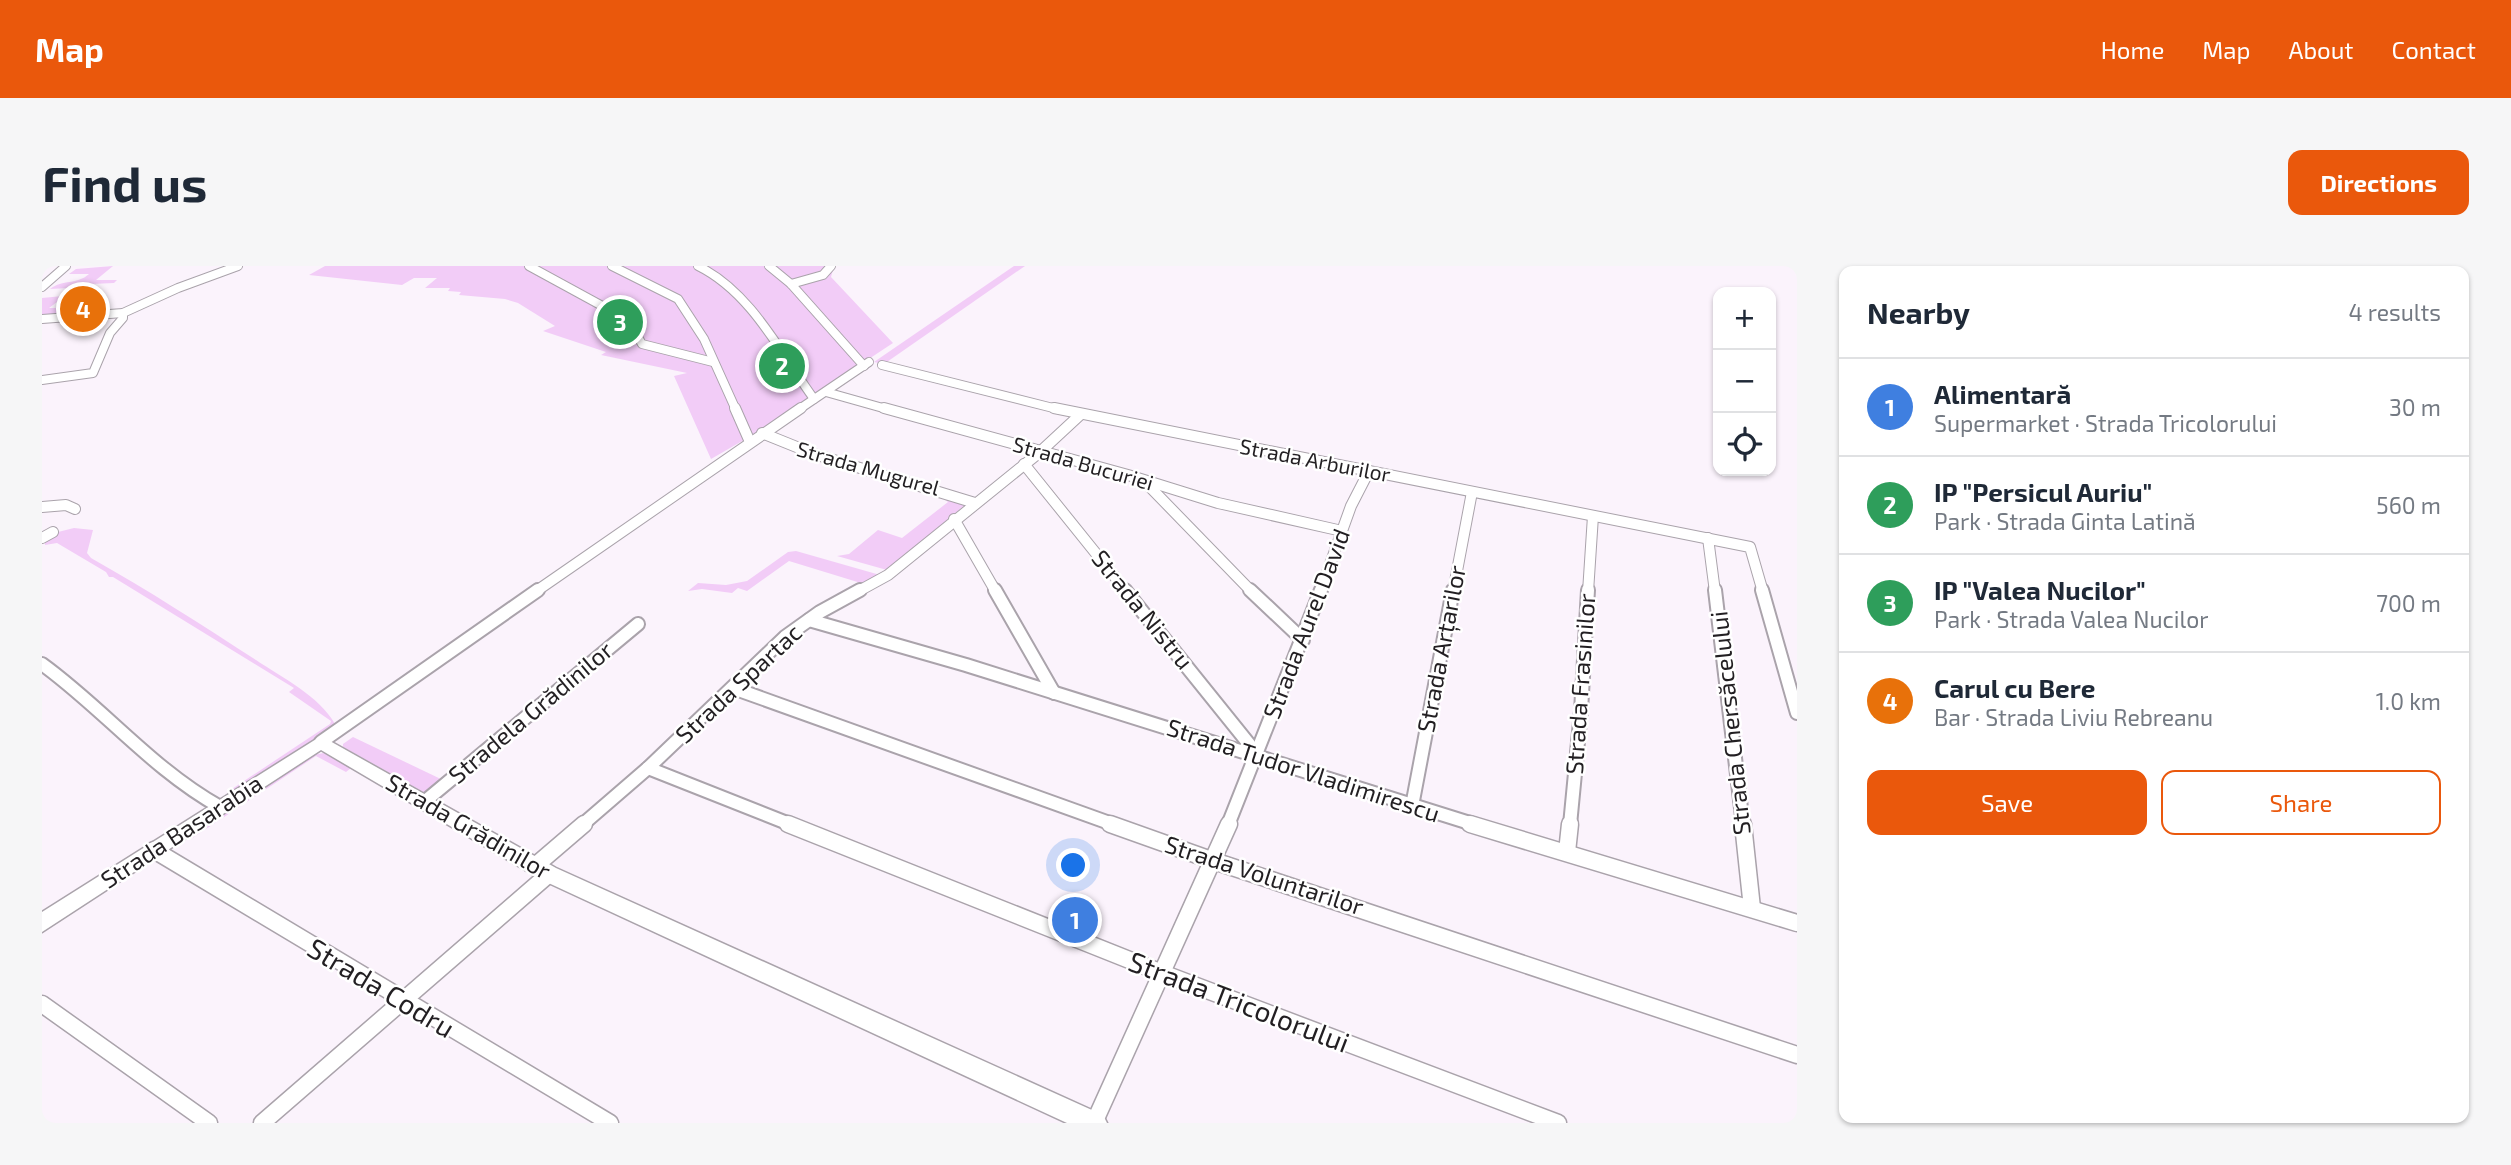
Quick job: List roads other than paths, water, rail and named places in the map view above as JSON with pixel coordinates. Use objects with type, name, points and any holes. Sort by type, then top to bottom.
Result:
[{"type":"street","points":[[42,286],[66,266]]},
{"type":"street","points":[[42,319],[123,313],[168,292],[238,266]]},
{"type":"street","points":[[529,266],[620,314],[628,320],[642,344],[713,362]]},
{"type":"street","points":[[612,266],[678,299],[704,339],[750,442]]},
{"type":"street","points":[[698,266],[718,276],[738,293],[814,399]]},
{"type":"street","points":[[321,742],[762,433],[867,364],[790,284],[769,266]]},
{"type":"street","points":[[790,284],[823,275],[831,266]]},
{"type":"street","points":[[42,380],[93,373],[110,334],[123,318],[123,313]]},
{"type":"street","name":"Strada Arburilor","points":[[882,365],[1081,414],[1750,547],[1797,713]]},
{"type":"street","name":"Strada Bucuriei","points":[[826,392],[1128,475],[1218,503],[1342,531]]},
{"type":"street","name":"Strada Mugurel","points":[[1055,693],[954,519],[1040,452],[1081,414]]},
{"type":"street","name":"Strada Mugurel","points":[[762,433],[800,452],[945,491],[975,503]]},
{"type":"street","name":"Strada Nistru","points":[[1024,464],[1172,647],[1256,758]]},
{"type":"street","name":"Strada Aurel David","points":[[1094,1123],[1214,861],[1303,640],[1351,506],[1369,471]]},
{"type":"street","points":[[1147,483],[1222,562],[1303,640]]},
{"type":"street","name":"Strada Arțarilor","points":[[1412,806],[1472,492]]},
{"type":"street","points":[[42,508],[66,505],[75,509]]},
{"type":"street","name":"Strada Frasinilor","points":[[1567,852],[1581,711],[1593,516]]},
{"type":"street","name":"Strada Spartac","points":[[262,1123],[542,870],[785,637],[808,620],[888,575],[954,519]]},
{"type":"street","points":[[42,538],[53,532]]},
{"type":"street","name":"Strada Chersăcelului","points":[[1708,538],[1727,676],[1752,908]]},
{"type":"street","name":"Strada Tudor Vladimirescu","points":[[808,620],[1055,693],[1256,758],[1797,923]]},
{"type":"street","name":"Stradela Grădinilor","points":[[424,802],[638,625]]},
{"type":"street","points":[[42,664],[72,686],[169,773],[220,807]]},
{"type":"street","name":"Strada Voluntarilor","points":[[733,688],[1214,861],[1420,927],[1797,1055]]},
{"type":"street","name":"Strada Grădinilor","points":[[321,742],[542,870],[1094,1123]]},
{"type":"street","name":"Strada Basarabia","points":[[42,923],[321,742]]},
{"type":"street","name":"Strada Tricolorului","points":[[648,768],[1162,973],[1558,1123]]},
{"type":"street","name":"Strada Codru","points":[[154,850],[610,1123]]},
{"type":"street","points":[[42,1004],[209,1123]]},
{"type":"place","name":"Carul cu Bere","points":[[83,309]]},
{"type":"place","name":"IP \"Valea Nucilor\"","points":[[620,322]]},
{"type":"place","name":"IP \"Persicul Auriu\"","points":[[782,366]]},
{"type":"place","name":"Alimentară","points":[[1075,920]]}]
